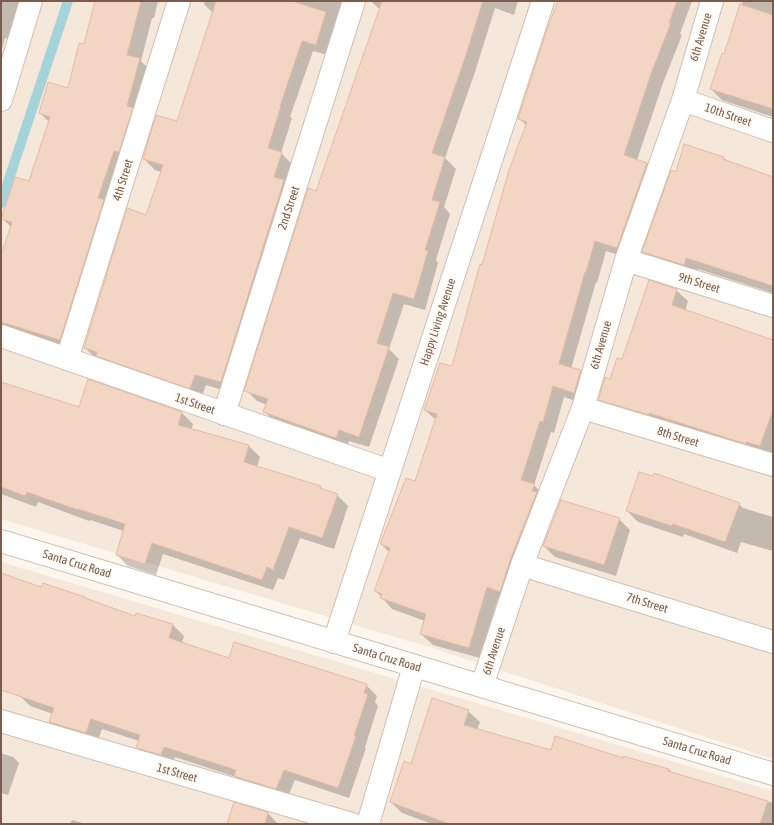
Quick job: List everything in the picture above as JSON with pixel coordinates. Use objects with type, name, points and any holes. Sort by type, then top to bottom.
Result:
[{"type":"street","points":[[1,100],[31,1]]},
{"type":"street","name":"4th Street","points":[[67,360],[179,1]]},
{"type":"street","name":"2nd Street","points":[[224,414],[354,1]]},
{"type":"street","name":"Happy Living Avenue","points":[[334,642],[543,1]]},
{"type":"street","name":"6th Avenue","points":[[482,686],[522,565],[583,408],[626,260],[683,100],[712,1]]},
{"type":"street","name":"10th Street","points":[[683,100],[773,131]]},
{"type":"street","name":"9th Street","points":[[626,260],[773,306]]},
{"type":"street","name":"1st Street","points":[[1,336],[390,471]]},
{"type":"street","name":"8th Street","points":[[583,408],[773,465]]},
{"type":"street","name":"Santa Cruz Road","points":[[1,541],[773,774]]},
{"type":"street","name":"7th Street","points":[[522,565],[773,642]]},
{"type":"street","points":[[368,824],[414,666]]},
{"type":"street","name":"1st Street","points":[[1,721],[352,824]]},
{"type":"shaded area","points":[[1,1],[773,1],[773,759],[432,648],[1,519]]},
{"type":"shaded area","points":[[1,562],[773,791],[773,824],[1,824]]},
{"type":"building","points":[[95,1],[141,1],[127,55],[140,58],[127,106],[133,108],[119,152],[114,151],[98,198],[104,200],[60,340],[1,322],[1,255],[12,222],[1,219],[15,177],[29,181],[50,117],[39,113],[48,82],[68,88],[79,43],[84,44]]},
{"type":"building","points":[[216,1],[292,1],[326,12],[316,45],[302,41],[280,106],[268,148],[282,152],[274,177],[284,180],[221,382],[195,375],[190,389],[96,356],[97,352],[84,348],[127,208],[146,215],[163,165],[143,159],[156,115],[177,121]]},
{"type":"building","points":[[382,1],[483,1],[432,153],[445,157],[432,200],[440,202],[425,250],[428,251],[414,299],[393,293],[377,343],[389,347],[359,437],[339,430],[336,438],[263,412],[268,399],[244,391],[308,188],[316,191]]},
{"type":"building","points":[[558,1],[677,1],[669,23],[671,23],[652,71],[624,155],[647,163],[617,248],[595,241],[559,364],[581,370],[574,393],[553,386],[543,422],[540,421],[521,480],[535,484],[532,491],[537,492],[510,560],[500,592],[487,587],[469,648],[420,634],[426,614],[380,598],[382,594],[374,591],[390,548],[380,544],[406,478],[415,481],[437,414],[424,410],[440,363],[452,366],[480,264],[482,265],[509,170],[527,122],[518,119],[547,29]]},
{"type":"building","points":[[740,4],[773,15],[773,109],[710,89],[722,53],[724,54]]},
{"type":"building","points":[[684,144],[724,157],[723,159],[773,177],[773,286],[686,258],[684,265],[642,252],[671,170],[676,172]]},
{"type":"building","points":[[649,280],[677,289],[672,305],[773,340],[773,410],[760,446],[746,442],[746,444],[649,413],[649,415],[598,400],[605,377],[610,379],[617,358],[622,359]]},
{"type":"building","points":[[88,379],[182,412],[178,425],[249,445],[244,462],[321,486],[320,488],[338,494],[322,538],[289,527],[273,570],[267,567],[262,580],[152,543],[145,564],[116,555],[125,524],[78,510],[27,492],[25,496],[1,487],[1,382],[79,407]]},
{"type":"building","points":[[639,472],[653,476],[654,473],[740,503],[725,542],[673,524],[672,526],[626,511]]},
{"type":"building","points":[[561,500],[620,518],[604,565],[543,546]]},
{"type":"building","points":[[1,573],[41,587],[43,583],[135,616],[136,613],[173,624],[169,638],[229,658],[234,642],[367,684],[364,693],[368,694],[354,736],[356,736],[338,788],[284,770],[276,789],[234,776],[236,770],[164,747],[161,755],[136,748],[140,735],[91,719],[86,733],[49,722],[54,708],[1,690]]},
{"type":"building","points":[[432,698],[469,710],[464,725],[551,750],[555,736],[623,758],[623,756],[669,769],[668,771],[768,801],[760,824],[449,824],[390,802],[404,761],[411,764]]},
{"type":"building","points":[[234,802],[268,812],[265,824],[227,824]]},
{"type":"waterway","points":[[1,203],[68,1]]}]
